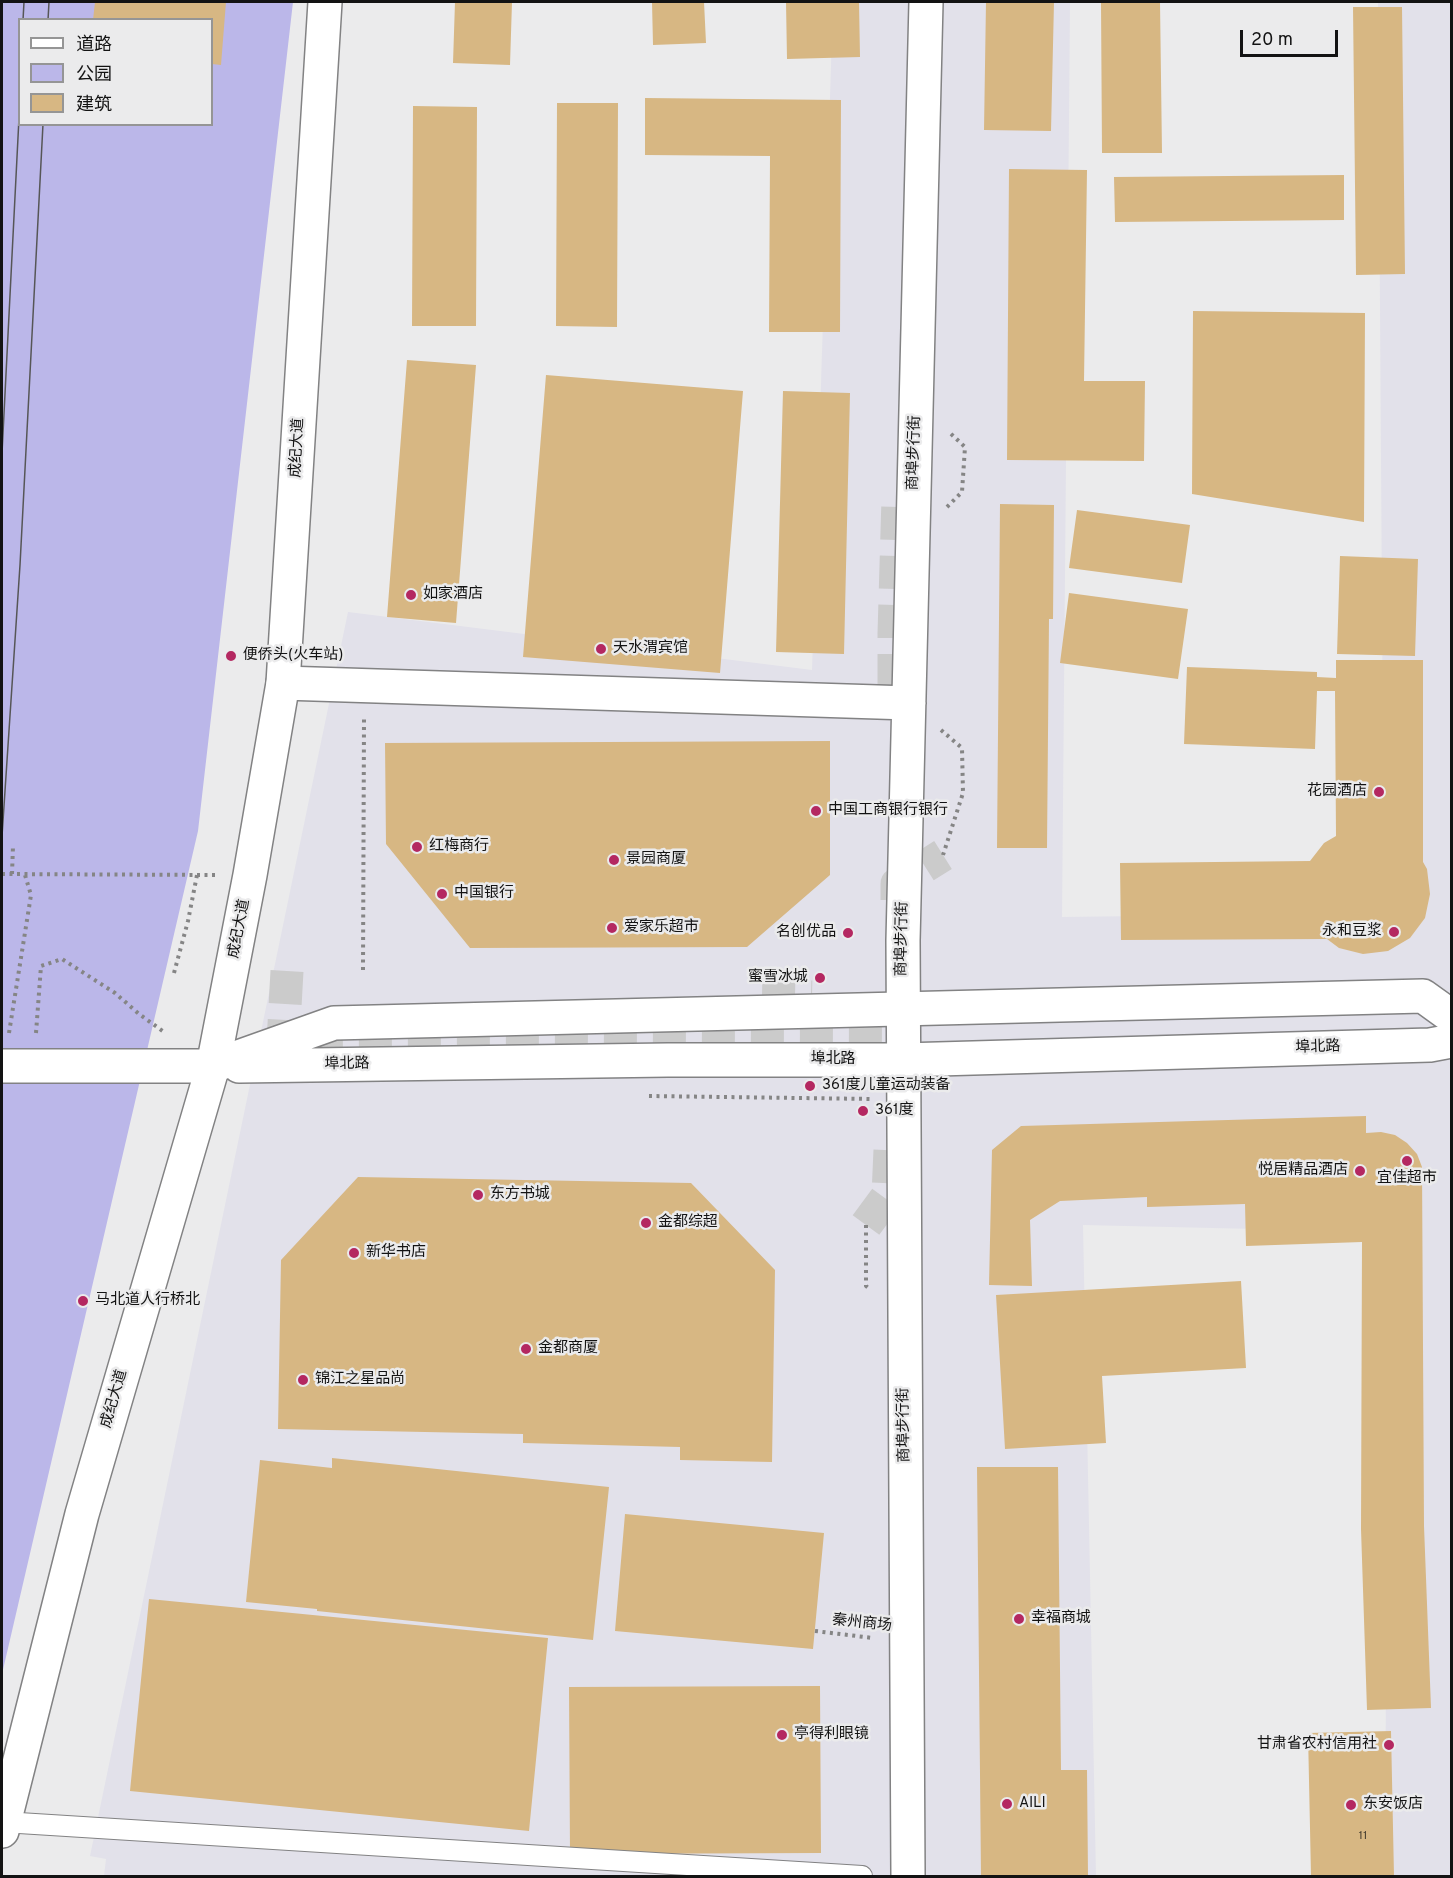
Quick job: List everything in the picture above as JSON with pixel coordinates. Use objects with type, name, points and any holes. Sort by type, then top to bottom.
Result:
[{"type":"main road","name":"成纪大道","points":[[2,1827],[81,1514],[213,1066],[250,875],[283,683],[325,2]]},
{"type":"main road","name":"商埠步行街","points":[[908,1876],[903,940],[926,2]]},
{"type":"main road","points":[[283,683],[909,703]]},
{"type":"main road","points":[[213,1066],[334,1023],[1422,996],[1452,1017]]},
{"type":"main road","name":"埠北路","points":[[2,1066],[903,1060],[1418,1046],[1452,1041]]},
{"type":"lane","points":[[2,1827],[862,1876]]},
{"type":"path","points":[[363,970],[364,686]]},
{"type":"path","points":[[909,703],[962,748],[963,793],[943,855]]},
{"type":"path","points":[[12,874],[13,846]]},
{"type":"path","points":[[2,874],[250,875]]},
{"type":"path","points":[[9,1034],[31,895],[25,875]]},
{"type":"path","points":[[174,973],[197,875]]},
{"type":"path","points":[[35,1042],[41,966],[62,959],[115,993],[166,1034]]},
{"type":"path","points":[[700,1097],[880,1100]]},
{"type":"path","name":"秦州商场","points":[[815,1631],[907,1641]]},
{"type":"shaded area","points":[[833,2],[1070,2],[1062,917],[1384,913],[1378,2],[1451,2],[1451,1876],[1386,1876],[1385,1232],[1083,1225],[1096,1876],[104,1876],[106,1859],[90,1856],[348,612],[812,670]]},
{"type":"green space","points":[[2,2],[293,2],[198,831],[2,1674]]},
{"type":"building","points":[[95,2],[226,2],[221,65],[213,64],[213,18],[93,18]]},
{"type":"building","points":[[455,2],[512,2],[510,65],[453,63]]},
{"type":"building","points":[[652,2],[704,2],[706,43],[653,45]]},
{"type":"building","points":[[786,2],[859,2],[860,57],[787,59]]},
{"type":"building","points":[[986,2],[1054,2],[1051,131],[984,130]]},
{"type":"building","points":[[1101,2],[1160,2],[1162,153],[1102,153]]},
{"type":"building","points":[[1353,7],[1402,7],[1405,274],[1356,275]]},
{"type":"building","points":[[645,98],[841,100],[840,332],[769,332],[770,156],[645,155]]},
{"type":"building","points":[[557,103],[618,103],[617,327],[556,326]]},
{"type":"building","points":[[413,106],[477,107],[476,326],[412,326]]},
{"type":"building","points":[[1009,169],[1087,170],[1084,381],[1145,381],[1144,461],[1007,460]]},
{"type":"building","points":[[1344,175],[1344,220],[1115,222],[1114,177]]},
{"type":"building","points":[[1193,311],[1365,313],[1364,522],[1192,494]]},
{"type":"building","points":[[407,360],[476,365],[456,623],[387,617]]},
{"type":"building","points":[[546,375],[743,391],[720,673],[523,657]]},
{"type":"building","points":[[783,391],[850,393],[844,654],[776,652]]},
{"type":"building","points":[[1000,504],[1054,505],[1053,619],[1049,619],[1047,848],[997,848]]},
{"type":"building","points":[[1077,510],[1190,525],[1182,583],[1069,568]]},
{"type":"building","points":[[1340,556],[1418,559],[1415,656],[1337,654]]},
{"type":"building","points":[[1069,593],[1188,609],[1178,679],[1060,663]]},
{"type":"building","name":"花园酒店","points":[[1336,660],[1423,660],[1423,862],[1427,869],[1430,894],[1425,918],[1410,938],[1388,951],[1363,954],[1339,948],[1327,939],[1121,940],[1120,863],[1310,861],[1324,843],[1336,836],[1335,691],[1317,691],[1315,749],[1184,744],[1187,667],[1317,672],[1317,677],[1336,678]]},
{"type":"building","name":"景园商厦","points":[[830,741],[830,875],[747,947],[470,948],[386,844],[385,743]]},
{"type":"building","points":[[1366,1116],[1366,1133],[1381,1132],[1395,1135],[1417,1154],[1422,1167],[1424,1526],[1431,1708],[1367,1710],[1361,1529],[1362,1242],[1246,1246],[1245,1204],[1147,1207],[1147,1197],[1060,1201],[1030,1220],[1032,1286],[989,1285],[992,1150],[1021,1126]]},
{"type":"building","name":"金都商厦","points":[[358,1177],[691,1183],[775,1270],[772,1462],[680,1460],[680,1447],[523,1443],[523,1434],[278,1429],[281,1260]]},
{"type":"building","points":[[1241,1281],[1246,1368],[1102,1376],[1106,1443],[1005,1449],[996,1295]]},
{"type":"building","points":[[332,1458],[609,1487],[593,1640],[246,1602],[260,1460],[332,1468]]},
{"type":"building","name":"幸福商城","points":[[977,1467],[1058,1467],[1061,1770],[1087,1770],[1088,1876],[981,1876]]},
{"type":"building","points":[[625,1514],[824,1533],[813,1649],[615,1631]]},
{"type":"building","points":[[149,1599],[548,1638],[529,1831],[130,1791]]},
{"type":"building","points":[[820,1686],[821,1853],[570,1854],[569,1687]]},
{"type":"building","name":"东安饭店","points":[[1391,1731],[1394,1876],[1311,1876],[1308,1733]]},
{"type":"tunnel","points":[[894,687],[898,498]]},
{"type":"tunnel","points":[[897,515],[942,513]]},
{"type":"tunnel","points":[[897,900],[897,884],[943,855]]},
{"type":"tunnel","points":[[287,971],[283,1042],[893,1043]]},
{"type":"tunnel","points":[[762,996],[812,997]]},
{"type":"tunnel","points":[[866,1225],[888,1195],[890,1150]]},
{"type":"tram line","points":[[23,18],[24,2]]},
{"type":"tram line","points":[[48,18],[49,2]]},
{"type":"tram line","points":[[2,453],[19,126]]},
{"type":"tram line","points":[[2,836],[20,565],[43,126]]},
{"type":"place","name":"如家酒店","points":[[411,595]]},
{"type":"place","name":"天水渭宾馆","points":[[601,649]]},
{"type":"place","name":"便侨头(火车站)","points":[[231,656]]},
{"type":"place","name":"花园酒店","points":[[1379,792]]},
{"type":"place","name":"中国工商银行银行","points":[[816,811]]},
{"type":"place","name":"红梅商行","points":[[417,847]]},
{"type":"place","name":"景园商厦","points":[[614,860]]},
{"type":"place","name":"中国银行","points":[[442,894]]},
{"type":"place","name":"爱家乐超市","points":[[612,928]]},
{"type":"place","name":"永和豆浆","points":[[1394,932]]},
{"type":"place","name":"名创优品","points":[[848,933]]},
{"type":"place","name":"蜜雪冰城","points":[[820,978]]},
{"type":"place","name":"361度儿童运动装备","points":[[810,1086]]},
{"type":"place","name":"361度","points":[[863,1111]]},
{"type":"place","name":"宜佳超市","points":[[1407,1161]]},
{"type":"place","name":"悦居精品酒店","points":[[1360,1171]]},
{"type":"place","name":"东方书城","points":[[478,1195]]},
{"type":"place","name":"金都综超","points":[[646,1223]]},
{"type":"place","name":"新华书店","points":[[354,1253]]},
{"type":"place","name":"马北道人行桥北","points":[[83,1301]]},
{"type":"place","name":"金都商厦","points":[[526,1349]]},
{"type":"place","name":"锦江之星品尚","points":[[303,1380]]},
{"type":"place","name":"幸福商城","points":[[1019,1619]]},
{"type":"place","name":"亭得利眼镜","points":[[782,1735]]},
{"type":"place","name":"甘肃省农村信用社","points":[[1389,1745]]},
{"type":"place","name":"AILI","points":[[1007,1804]]},
{"type":"place","name":"东安饭店","points":[[1351,1805]]}]
